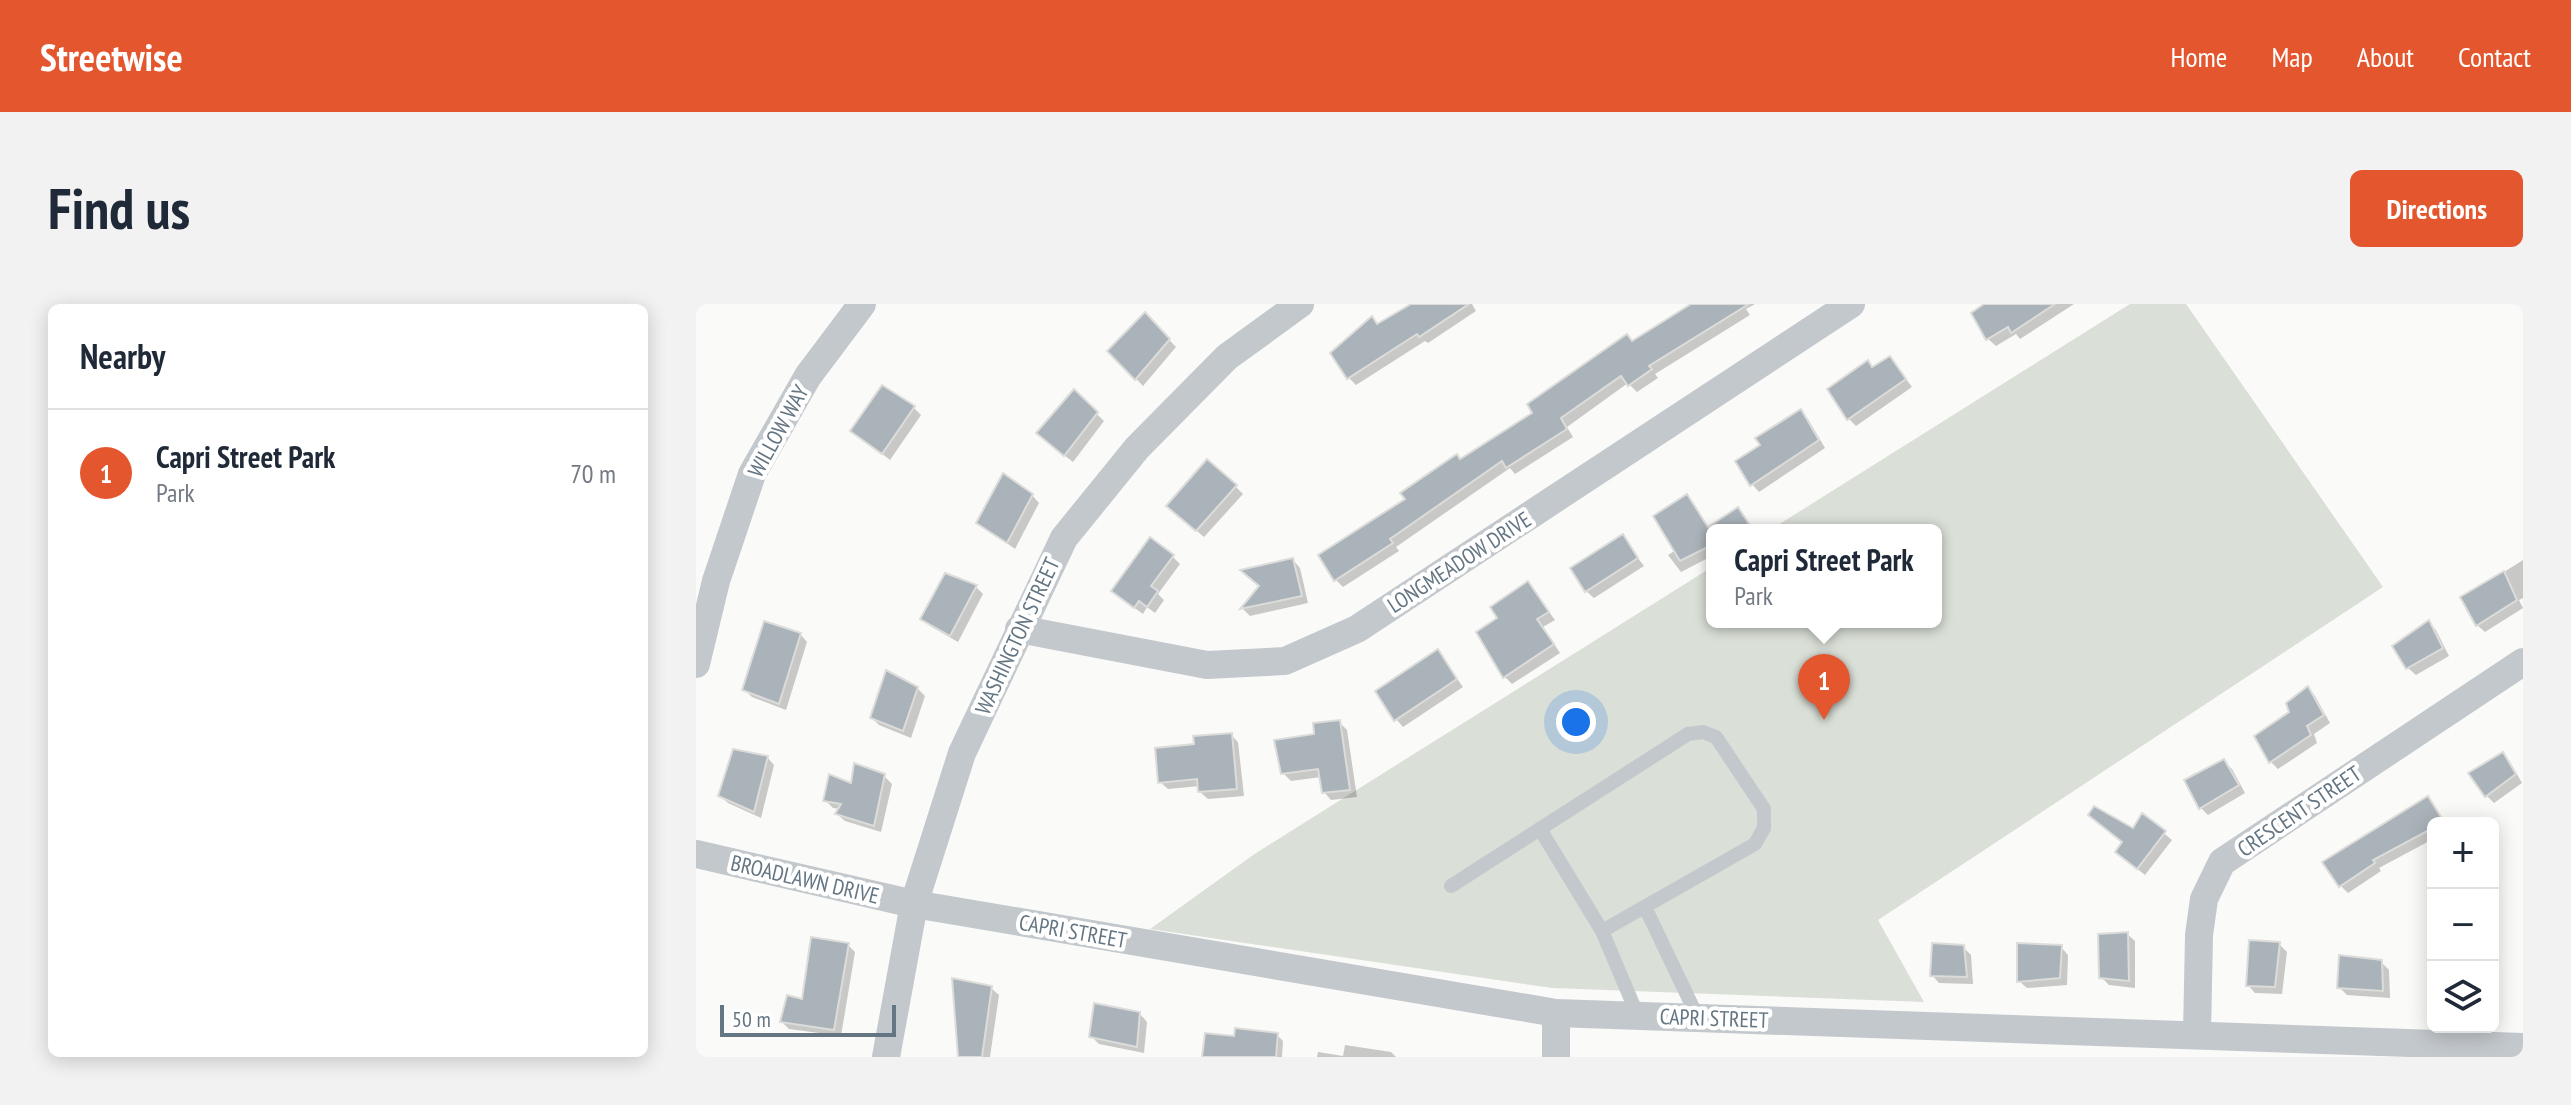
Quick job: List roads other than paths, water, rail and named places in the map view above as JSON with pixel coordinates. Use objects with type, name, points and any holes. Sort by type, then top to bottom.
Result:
[{"type":"street","name":"WILLOW WAY","points":[[696,664],[716,581],[752,474],[808,376],[862,304]]},
{"type":"street","name":"WASHINGTON STREET","points":[[886,1057],[914,904],[962,753],[1064,538],[1137,448],[1227,357],[1300,304]]},
{"type":"street","name":"LONGMEADOW DRIVE","points":[[1019,629],[1207,665],[1285,661],[1357,629],[1851,304]]},
{"type":"street","name":"CRESCENT STREET","points":[[2197,1034],[2199,935],[2204,899],[2222,862],[2523,662]]},
{"type":"street","name":"BROADLAWN DRIVE","points":[[696,854],[914,904]]},
{"type":"street","name":"CAPRI STREET","points":[[914,904],[1556,1013],[2523,1047]]},
{"type":"street","points":[[1556,1013],[1556,1057]]},
{"type":"lane","points":[[1451,886],[1688,734],[1703,732],[1716,737],[1764,809],[1764,828],[1755,844],[1602,931]]},
{"type":"lane","points":[[1540,829],[1602,931],[1638,1016]]},
{"type":"lane","points":[[1645,907],[1698,1018]]},
{"type":"place","name":"Capri Street Park","points":[[1824,720]]}]
